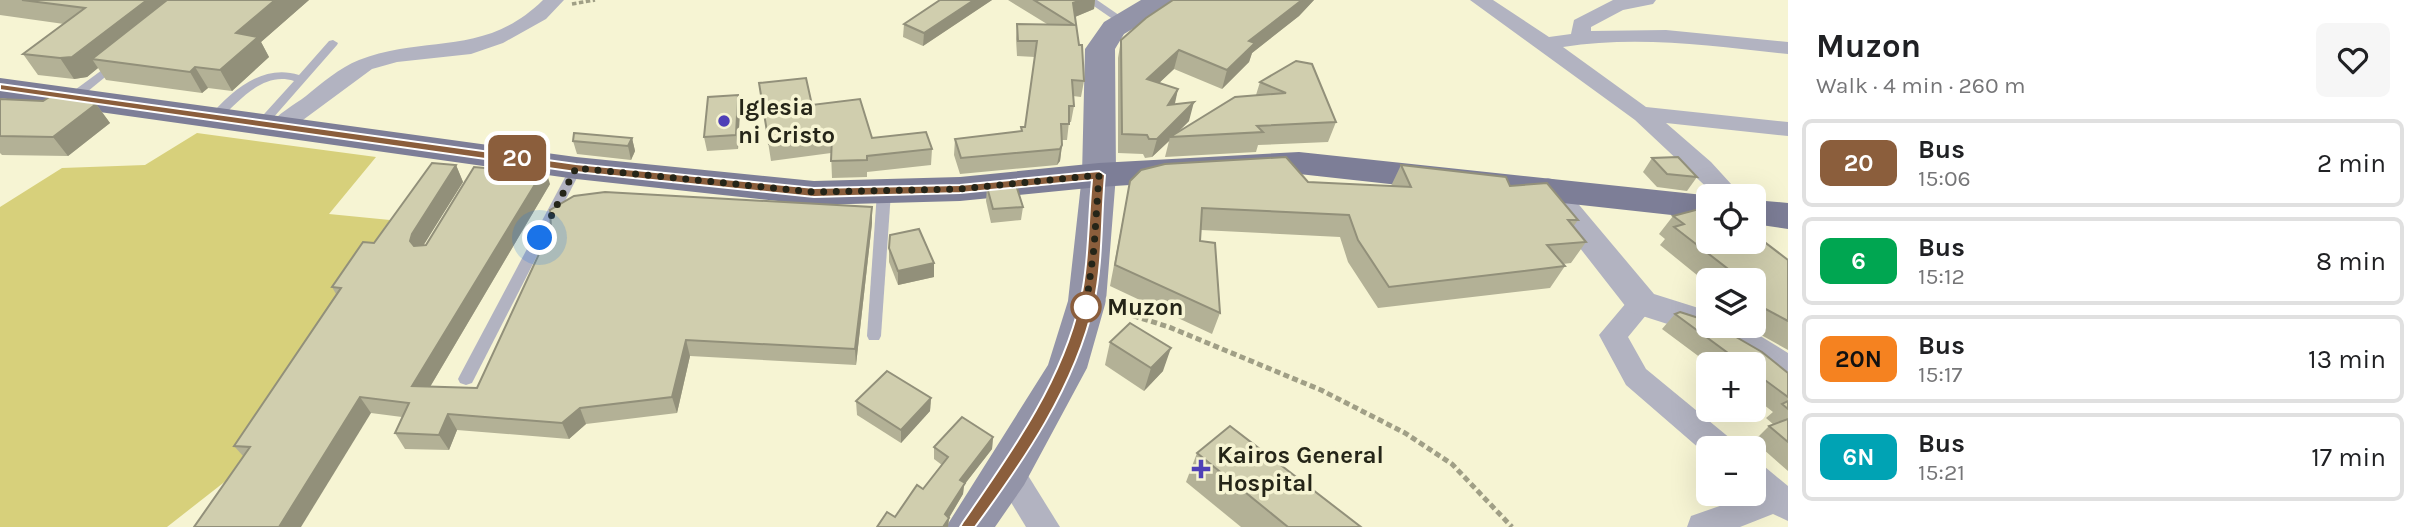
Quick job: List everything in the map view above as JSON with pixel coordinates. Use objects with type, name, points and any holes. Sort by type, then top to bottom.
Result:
[{"type":"main road","points":[[969,527],[1008,471],[1067,368],[1087,301],[1099,175],[1097,62],[1105,37],[1161,0]]},
{"type":"main road","points":[[0,88],[271,125],[486,160],[814,192],[960,189],[1099,175],[1299,163],[1696,205]]},
{"type":"main road","points":[[1766,213],[1788,216]]},
{"type":"street","points":[[271,125],[365,65],[395,56],[471,48],[496,39],[539,15],[554,0]]},
{"type":"street","points":[[1480,0],[1639,113],[1698,161],[1719,184]]},
{"type":"street","points":[[1581,36],[1581,24],[1617,5],[1646,0]]},
{"type":"street","points":[[1545,44],[1581,36],[1643,34],[1788,48]]},
{"type":"street","points":[[1639,113],[1788,129]]},
{"type":"street","points":[[1548,188],[1642,303],[1696,320]]},
{"type":"street","points":[[1642,303],[1614,335],[1636,377],[1706,436]]},
{"type":"street","points":[[1734,338],[1786,367]]},
{"type":"street","points":[[1008,471],[1044,527]]},
{"type":"street","points":[[1703,527],[1773,494]]},
{"type":"lane","points":[[1090,0],[1124,22]]},
{"type":"lane","points":[[271,125],[301,80],[333,43]]},
{"type":"lane","points":[[72,98],[129,52]]},
{"type":"lane","points":[[215,117],[260,77],[273,74],[301,80]]},
{"type":"lane","points":[[466,379],[576,168]]},
{"type":"lane","points":[[874,336],[884,192]]},
{"type":"path","points":[[1087,301],[1168,327],[1310,385],[1405,433],[1452,464],[1512,527]]},
{"type":"shaded area","points":[[197,133],[376,157],[329,214],[390,220],[357,268],[347,306],[227,480],[167,527],[0,527],[0,207],[62,168],[145,165]]},
{"type":"building","points":[[22,0],[147,0],[72,57],[60,58],[23,54],[85,8]]},
{"type":"building","points":[[167,0],[275,0],[236,33],[258,37],[220,70],[195,67],[190,72],[92,59]]},
{"type":"building","points":[[940,0],[974,0],[924,33],[904,24]]},
{"type":"building","points":[[1034,0],[1081,0],[1073,3],[1079,45],[1082,45],[1084,81],[1072,80],[1074,106],[1069,106],[1069,124],[1061,124],[1062,145],[1060,149],[961,158],[955,139],[1022,131],[1021,127],[1025,127],[1037,41],[1018,41],[1017,24],[1074,25]]},
{"type":"building","points":[[1173,0],[1302,0],[1249,41],[1255,43],[1227,70],[1179,50],[1147,79],[1178,89],[1168,105],[1194,102],[1157,139],[1149,139],[1147,135],[1122,134],[1121,40],[1146,18]]},
{"type":"building","points":[[1296,61],[1312,64],[1336,122],[1257,126],[1263,132],[1170,137],[1235,97],[1286,93],[1260,82]]},
{"type":"building","points":[[806,78],[812,105],[860,99],[872,138],[926,132],[932,149],[867,156],[867,160],[831,161],[832,136],[769,144],[759,83]]},
{"type":"building","points":[[54,94],[96,104],[53,137],[0,136],[0,99],[43,101]]},
{"type":"building","points":[[738,95],[736,135],[704,137],[708,97]]},
{"type":"building","points":[[574,133],[632,138],[628,146],[573,141]]},
{"type":"building","points":[[1286,157],[1308,182],[1411,187],[1401,165],[1506,177],[1510,186],[1547,183],[1578,220],[1568,220],[1586,242],[1547,245],[1565,266],[1389,287],[1358,240],[1349,215],[1202,208],[1200,241],[1215,243],[1220,313],[1115,265],[1130,181],[1141,170],[1165,164]]},
{"type":"building","points":[[1678,157],[1697,177],[1667,174],[1652,158]]},
{"type":"building","points":[[432,163],[456,165],[412,234],[410,241],[414,246],[426,245],[474,167],[506,170],[509,164],[545,168],[412,386],[477,388],[551,228],[550,210],[574,196],[605,192],[872,207],[855,349],[686,340],[672,397],[580,408],[562,423],[448,414],[439,435],[395,433],[409,403],[360,397],[279,527],[194,527],[250,447],[234,446],[341,288],[332,287],[363,242],[374,243]]},
{"type":"building","points":[[1016,185],[1023,207],[993,209],[987,187]]},
{"type":"building","points":[[1696,210],[1696,244],[1674,227],[1684,224],[1673,216]]},
{"type":"building","points":[[919,229],[934,263],[898,271],[889,248],[890,235]]},
{"type":"building","points":[[1766,243],[1788,260],[1788,321],[1766,309],[1766,268],[1727,268],[1709,254],[1766,254]]},
{"type":"building","points":[[1680,312],[1696,317],[1696,329],[1675,314]]},
{"type":"building","points":[[1130,323],[1171,348],[1151,368],[1110,342]]},
{"type":"building","points":[[1708,338],[1738,338],[1762,352],[1727,352]]},
{"type":"building","points":[[1766,355],[1788,373],[1788,397],[1766,381]]},
{"type":"building","points":[[887,371],[931,398],[901,430],[856,401]]},
{"type":"building","points":[[962,417],[993,437],[960,480],[965,483],[945,514],[949,518],[943,527],[877,527],[887,512],[895,517],[917,485],[923,489],[948,457],[934,447]]},
{"type":"building","points":[[1788,419],[1788,442],[1769,426]]},
{"type":"building","points":[[1230,426],[1361,527],[1288,527],[1197,453]]},
{"type":"bus line","name":"20","points":[[0,88],[534,160],[576,168],[814,192],[960,189],[1099,175],[1087,301],[1067,368],[1008,471],[969,527]]},
{"type":"place","name":"Iglesia ni Cristo","points":[[724,121]]},
{"type":"place","name":"Muzon","points":[[1086,307]]},
{"type":"place","name":"Kairos General Hospital","points":[[1201,469]]},
{"type":"route","points":[[540,238],[576,168],[814,192],[960,189],[1099,175],[1094,248],[1086,307]]}]
